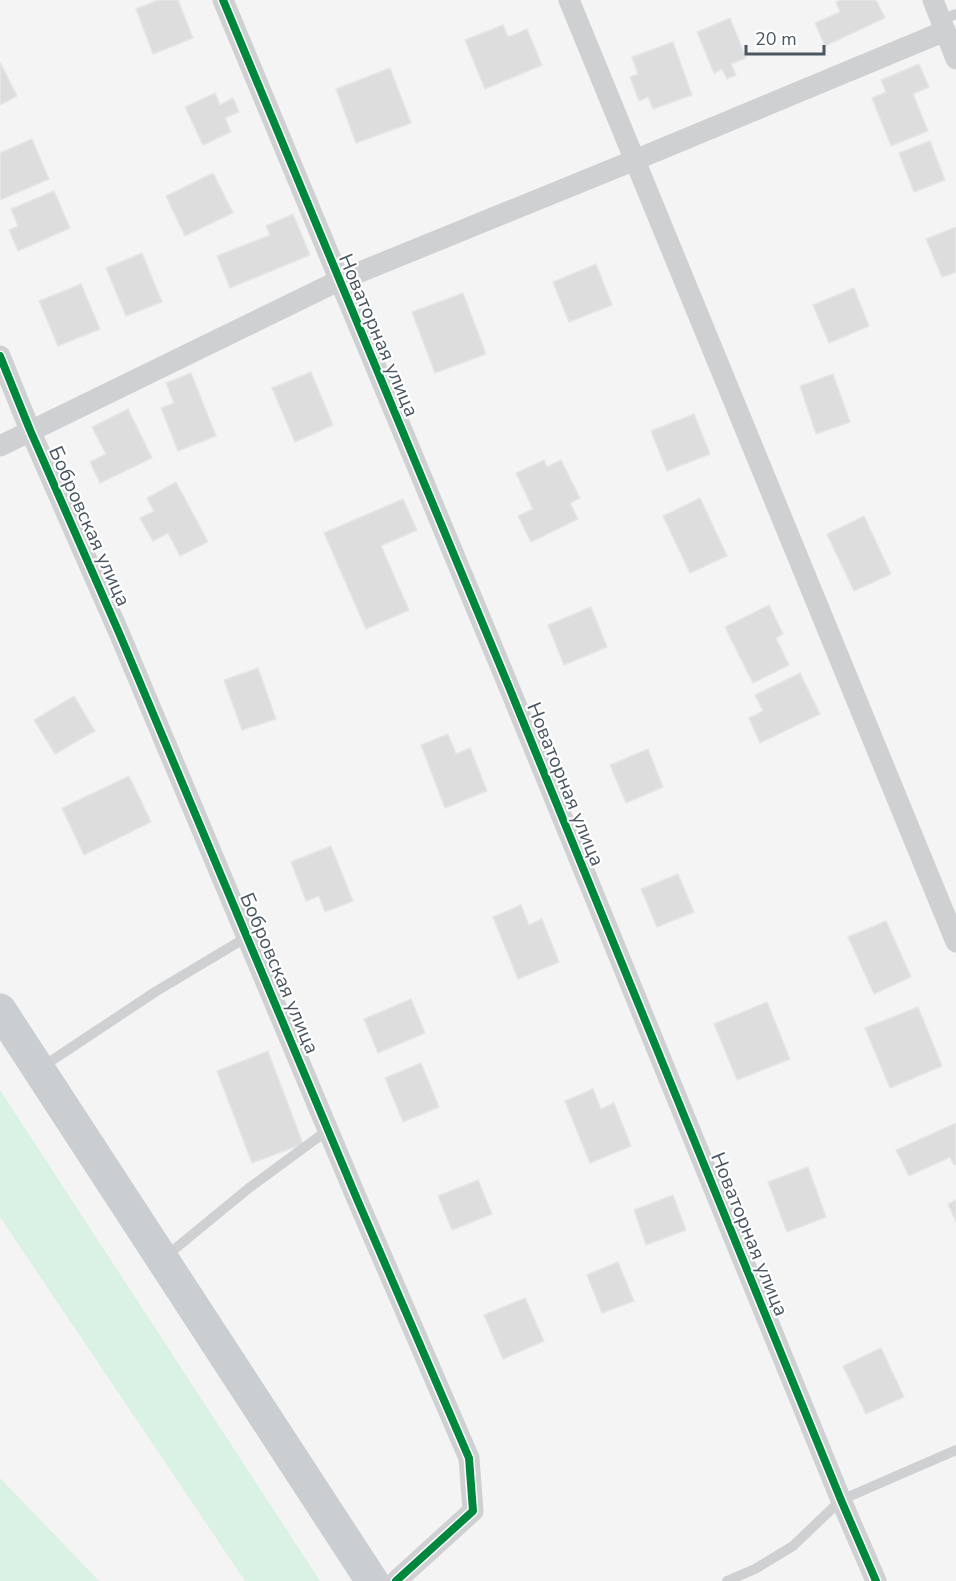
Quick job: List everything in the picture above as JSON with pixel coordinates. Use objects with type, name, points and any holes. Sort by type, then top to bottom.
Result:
[{"type":"main road","points":[[0,1010],[372,1581]]},
{"type":"street","name":"Новаторная улица","points":[[223,0],[876,1581]]},
{"type":"street","points":[[569,0],[956,942]]},
{"type":"street","points":[[933,0],[947,22],[956,59]]},
{"type":"street","name":"Новаторная улица","points":[[0,446],[338,281],[635,160],[947,22]]},
{"type":"street","name":"Бобровская улица","points":[[0,356],[469,1458],[473,1511],[396,1581]]},
{"type":"lane","points":[[39,1070],[155,992],[247,937]]},
{"type":"lane","points":[[162,1259],[249,1188],[328,1130]]},
{"type":"lane","points":[[727,1581],[755,1569],[793,1546],[841,1500],[956,1450]]},
{"type":"green space","points":[[0,1090],[320,1581],[245,1581],[0,1217]]},
{"type":"green space","points":[[0,1478],[99,1581],[0,1581]]},
{"type":"building","points":[[158,0],[178,0],[193,38],[153,54],[136,9]]},
{"type":"building","points":[[876,0],[885,18],[825,46],[815,23],[840,12],[836,2]]},
{"type":"building","points":[[730,18],[746,58],[731,64],[736,75],[727,79],[722,69],[714,73],[697,32]]},
{"type":"building","points":[[503,25],[508,37],[527,29],[542,65],[485,89],[465,40]]},
{"type":"building","points":[[673,42],[692,95],[653,109],[648,97],[639,101],[630,77],[638,74],[632,57]]},
{"type":"building","points":[[0,62],[17,96],[0,105]]},
{"type":"building","points":[[919,64],[929,87],[913,94],[928,131],[891,146],[872,98],[886,92],[881,80]]},
{"type":"building","points":[[390,68],[411,123],[356,143],[336,89]]},
{"type":"building","points":[[215,93],[220,105],[233,98],[239,112],[225,118],[231,132],[203,145],[185,107]]},
{"type":"building","points":[[32,139],[49,179],[0,200],[0,153]]},
{"type":"building","points":[[930,141],[945,180],[914,192],[899,153]]},
{"type":"building","points":[[213,173],[233,213],[185,236],[166,196]]},
{"type":"building","points":[[54,191],[70,228],[18,251],[9,230],[18,226],[11,209]]},
{"type":"building","points":[[293,214],[310,255],[230,288],[217,256],[270,235],[266,226]]},
{"type":"building","points":[[956,227],[956,272],[942,277],[926,239]]},
{"type":"building","points":[[142,253],[162,302],[126,316],[106,268]]},
{"type":"building","points":[[596,264],[612,305],[569,322],[553,282]]},
{"type":"building","points":[[81,284],[100,329],[58,346],[39,301]]},
{"type":"building","points":[[854,288],[869,326],[829,343],[813,305]]},
{"type":"building","points":[[463,293],[486,354],[435,373],[412,312]]},
{"type":"building","points":[[311,372],[333,425],[295,442],[272,388]]},
{"type":"building","points":[[191,373],[216,436],[178,451],[161,408],[174,403],[166,383]]},
{"type":"building","points":[[833,374],[850,422],[816,434],[800,386]]},
{"type":"building","points":[[128,409],[152,458],[100,483],[90,462],[106,454],[92,427]]},
{"type":"building","points":[[694,414],[710,454],[667,471],[651,431]]},
{"type":"building","points":[[544,460],[547,467],[561,460],[580,498],[570,503],[578,519],[531,542],[518,516],[533,509],[516,473]]},
{"type":"building","points":[[176,482],[208,542],[180,556],[168,533],[153,541],[140,518],[154,511],[147,498]]},
{"type":"building","points":[[700,498],[727,556],[690,573],[663,516]]},
{"type":"building","points":[[403,499],[417,530],[381,546],[409,610],[366,629],[324,533]]},
{"type":"building","points":[[864,516],[891,574],[854,591],[827,534]]},
{"type":"building","points":[[769,605],[783,634],[776,638],[789,665],[753,683],[725,627]]},
{"type":"building","points":[[591,607],[607,647],[564,665],[548,625]]},
{"type":"building","points":[[258,668],[276,719],[242,730],[224,680]]},
{"type":"building","points":[[800,673],[820,714],[760,743],[749,718],[763,711],[755,695]]},
{"type":"building","points":[[74,696],[95,731],[55,754],[34,720]]},
{"type":"building","points":[[448,734],[456,754],[470,748],[487,791],[445,808],[421,745]]},
{"type":"building","points":[[648,749],[663,787],[626,803],[610,765]]},
{"type":"building","points":[[129,776],[151,822],[84,855],[62,808]]},
{"type":"building","points":[[331,846],[353,901],[325,912],[319,896],[306,901],[291,862]]},
{"type":"building","points":[[678,874],[694,912],[657,927],[641,889]]},
{"type":"building","points":[[521,905],[529,925],[542,919],[559,962],[518,979],[493,917]]},
{"type":"building","points":[[886,921],[911,977],[874,994],[848,937]]},
{"type":"building","points":[[411,999],[425,1033],[378,1053],[364,1019]]},
{"type":"building","points":[[767,1002],[790,1059],[737,1080],[714,1024]]},
{"type":"building","points":[[918,1007],[942,1066],[890,1088],[865,1028]]},
{"type":"building","points":[[268,1051],[303,1144],[252,1163],[217,1071]]},
{"type":"building","points":[[421,1063],[439,1107],[403,1122],[385,1078]]},
{"type":"building","points":[[593,1089],[601,1109],[614,1103],[631,1146],[590,1163],[565,1101]]},
{"type":"building","points":[[956,1123],[956,1164],[954,1165],[950,1157],[909,1176],[896,1150]]},
{"type":"building","points":[[808,1167],[826,1217],[787,1232],[768,1182]]},
{"type":"building","points":[[478,1180],[492,1214],[452,1230],[438,1196]]},
{"type":"building","points":[[673,1195],[686,1230],[646,1245],[634,1210]]},
{"type":"building","points":[[956,1200],[956,1222],[948,1204]]},
{"type":"building","points":[[618,1262],[634,1301],[602,1313],[587,1275]]},
{"type":"building","points":[[525,1298],[544,1341],[503,1359],[484,1315]]},
{"type":"building","points":[[881,1348],[904,1397],[866,1414],[843,1366]]},
{"type":"cycle path","points":[[223,0],[509,687],[876,1581]]},
{"type":"cycle path","points":[[0,356],[469,1458],[473,1511],[396,1581]]}]
